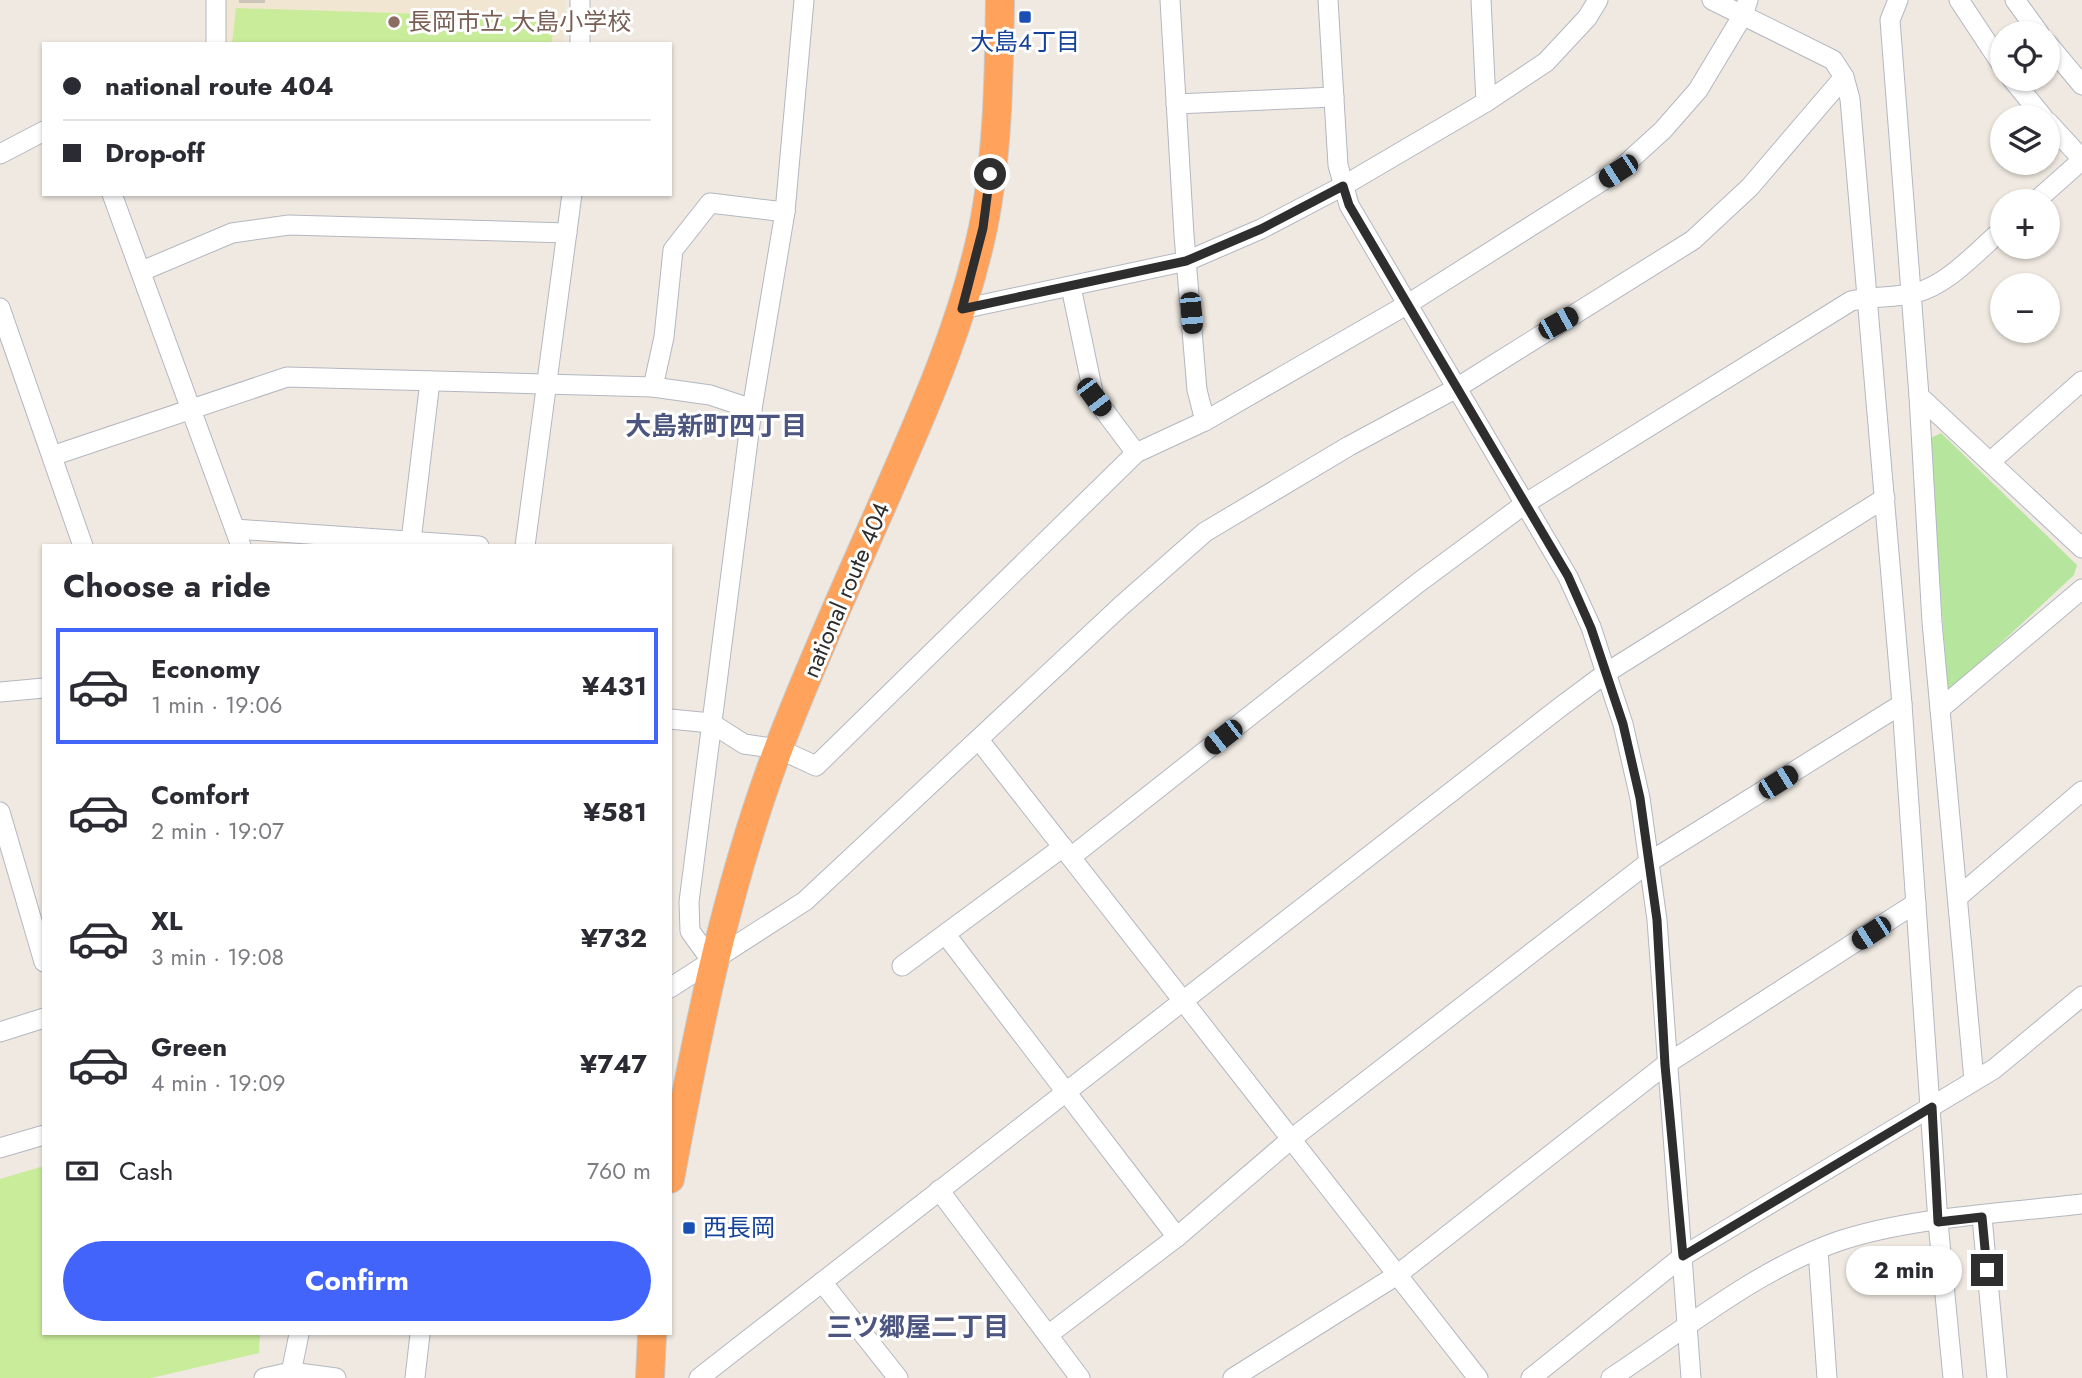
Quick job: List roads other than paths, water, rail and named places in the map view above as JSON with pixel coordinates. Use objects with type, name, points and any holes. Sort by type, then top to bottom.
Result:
[{"type":"highway","name":"national route 404","points":[[672,1169],[713,963],[748,838],[779,749],[938,379],[962,309],[983,228],[994,147],[1000,0]]},
{"type":"highway","points":[[650,1378],[652,1335]]},
{"type":"street","points":[[216,0],[216,42]]},
{"type":"street","points":[[580,0],[580,42]]},
{"type":"street","points":[[713,963],[690,931],[690,902],[752,409],[785,212],[804,0]]},
{"type":"street","points":[[1170,0],[1186,261],[1197,390],[1205,421]]},
{"type":"street","points":[[1328,0],[1343,186],[1349,205],[1568,576],[1591,628],[1623,724],[1640,798],[1657,920],[1665,1065],[1689,1327],[1691,1378]]},
{"type":"street","points":[[1481,0],[1486,102]]},
{"type":"street","points":[[962,309],[1186,261],[1261,229],[1343,186],[1486,102],[1546,62],[1587,18],[1598,0]]},
{"type":"street","points":[[1712,0],[1746,7],[1833,60],[1844,78],[1853,128],[1902,704],[1938,1222],[1954,1378]]},
{"type":"street","points":[[1898,0],[1890,20],[1912,294],[1926,539],[1974,1080]]},
{"type":"street","points":[[1959,0],[1990,47]]},
{"type":"street","points":[[2015,0],[2030,21]]},
{"type":"street","points":[[672,719],[711,723],[744,744],[779,749],[816,766],[1136,453],[1205,421],[1408,304],[1618,171],[1663,130],[1698,90],[1746,7]]},
{"type":"street","points":[[2060,58],[2082,85]]},
{"type":"street","points":[[672,987],[713,963],[747,937],[805,901],[1174,557],[1205,532],[1349,446],[1455,388],[1693,240],[1751,187],[1844,78]]},
{"type":"street","points":[[2022,91],[2033,105]]},
{"type":"street","points":[[1176,104],[1334,97]]},
{"type":"street","points":[[0,154],[42,132]]},
{"type":"street","points":[[2049,189],[2082,160],[2060,135]]},
{"type":"street","points":[[113,196],[238,538],[452,544]]},
{"type":"street","points":[[524,544],[572,196]]},
{"type":"street","points":[[653,387],[664,337],[673,250],[710,203],[785,212]]},
{"type":"street","points":[[142,271],[233,233],[289,225],[567,233]]},
{"type":"street","points":[[902,966],[1067,852],[1526,503],[1851,301],[1912,294],[1933,287],[1990,240]]},
{"type":"street","points":[[1071,287],[1094,397],[1136,453]]},
{"type":"street","points":[[2,315],[82,544]]},
{"type":"street","points":[[52,456],[287,377],[653,387],[710,395],[752,409]]},
{"type":"street","points":[[411,541],[430,381]]},
{"type":"street","points":[[1990,462],[2082,381]]},
{"type":"street","points":[[1919,396],[2082,548]]},
{"type":"street","points":[[699,1378],[1606,673],[1885,498]]},
{"type":"street","points":[[1940,709],[2082,589]]},
{"type":"street","points":[[0,692],[42,688]]},
{"type":"street","points":[[1048,1335],[1177,1237],[1290,1140],[1649,862],[1902,704]]},
{"type":"street","points":[[979,740],[1478,1378]]},
{"type":"street","points":[[1958,897],[2082,791]]},
{"type":"street","points":[[0,811],[42,955]]},
{"type":"street","points":[[1233,1378],[1397,1275],[1665,1065],[1916,903]]},
{"type":"street","points":[[946,935],[1177,1237]]},
{"type":"street","points":[[1531,1378],[1683,1256],[2003,1063],[2082,996]]},
{"type":"street","points":[[0,1032],[42,1019]]},
{"type":"street","points":[[0,1148],[42,1136]]},
{"type":"street","points":[[940,1190],[1080,1378]]},
{"type":"street","points":[[1611,1378],[1775,1270],[1818,1250],[1861,1235],[1938,1222],[2082,1204]]},
{"type":"street","points":[[1982,1217],[1997,1378]]},
{"type":"street","points":[[1818,1250],[1827,1378]]},
{"type":"street","points":[[822,1282],[898,1378]]},
{"type":"street","points":[[291,1375],[299,1335]]},
{"type":"street","points":[[415,1378],[420,1335]]},
{"type":"street","points":[[264,1378],[291,1375],[336,1378]]},
{"type":"place","name":"大島4丁目","points":[[1025,17]]},
{"type":"place","name":"長岡市立 大島小学校","points":[[394,22]]},
{"type":"place","name":"西長岡","points":[[689,1228]]},
{"type":"district","name":"大島新町四丁目","points":[[716,426]]},
{"type":"district","name":"三ツ郷屋二丁目","points":[[918,1327]]}]
